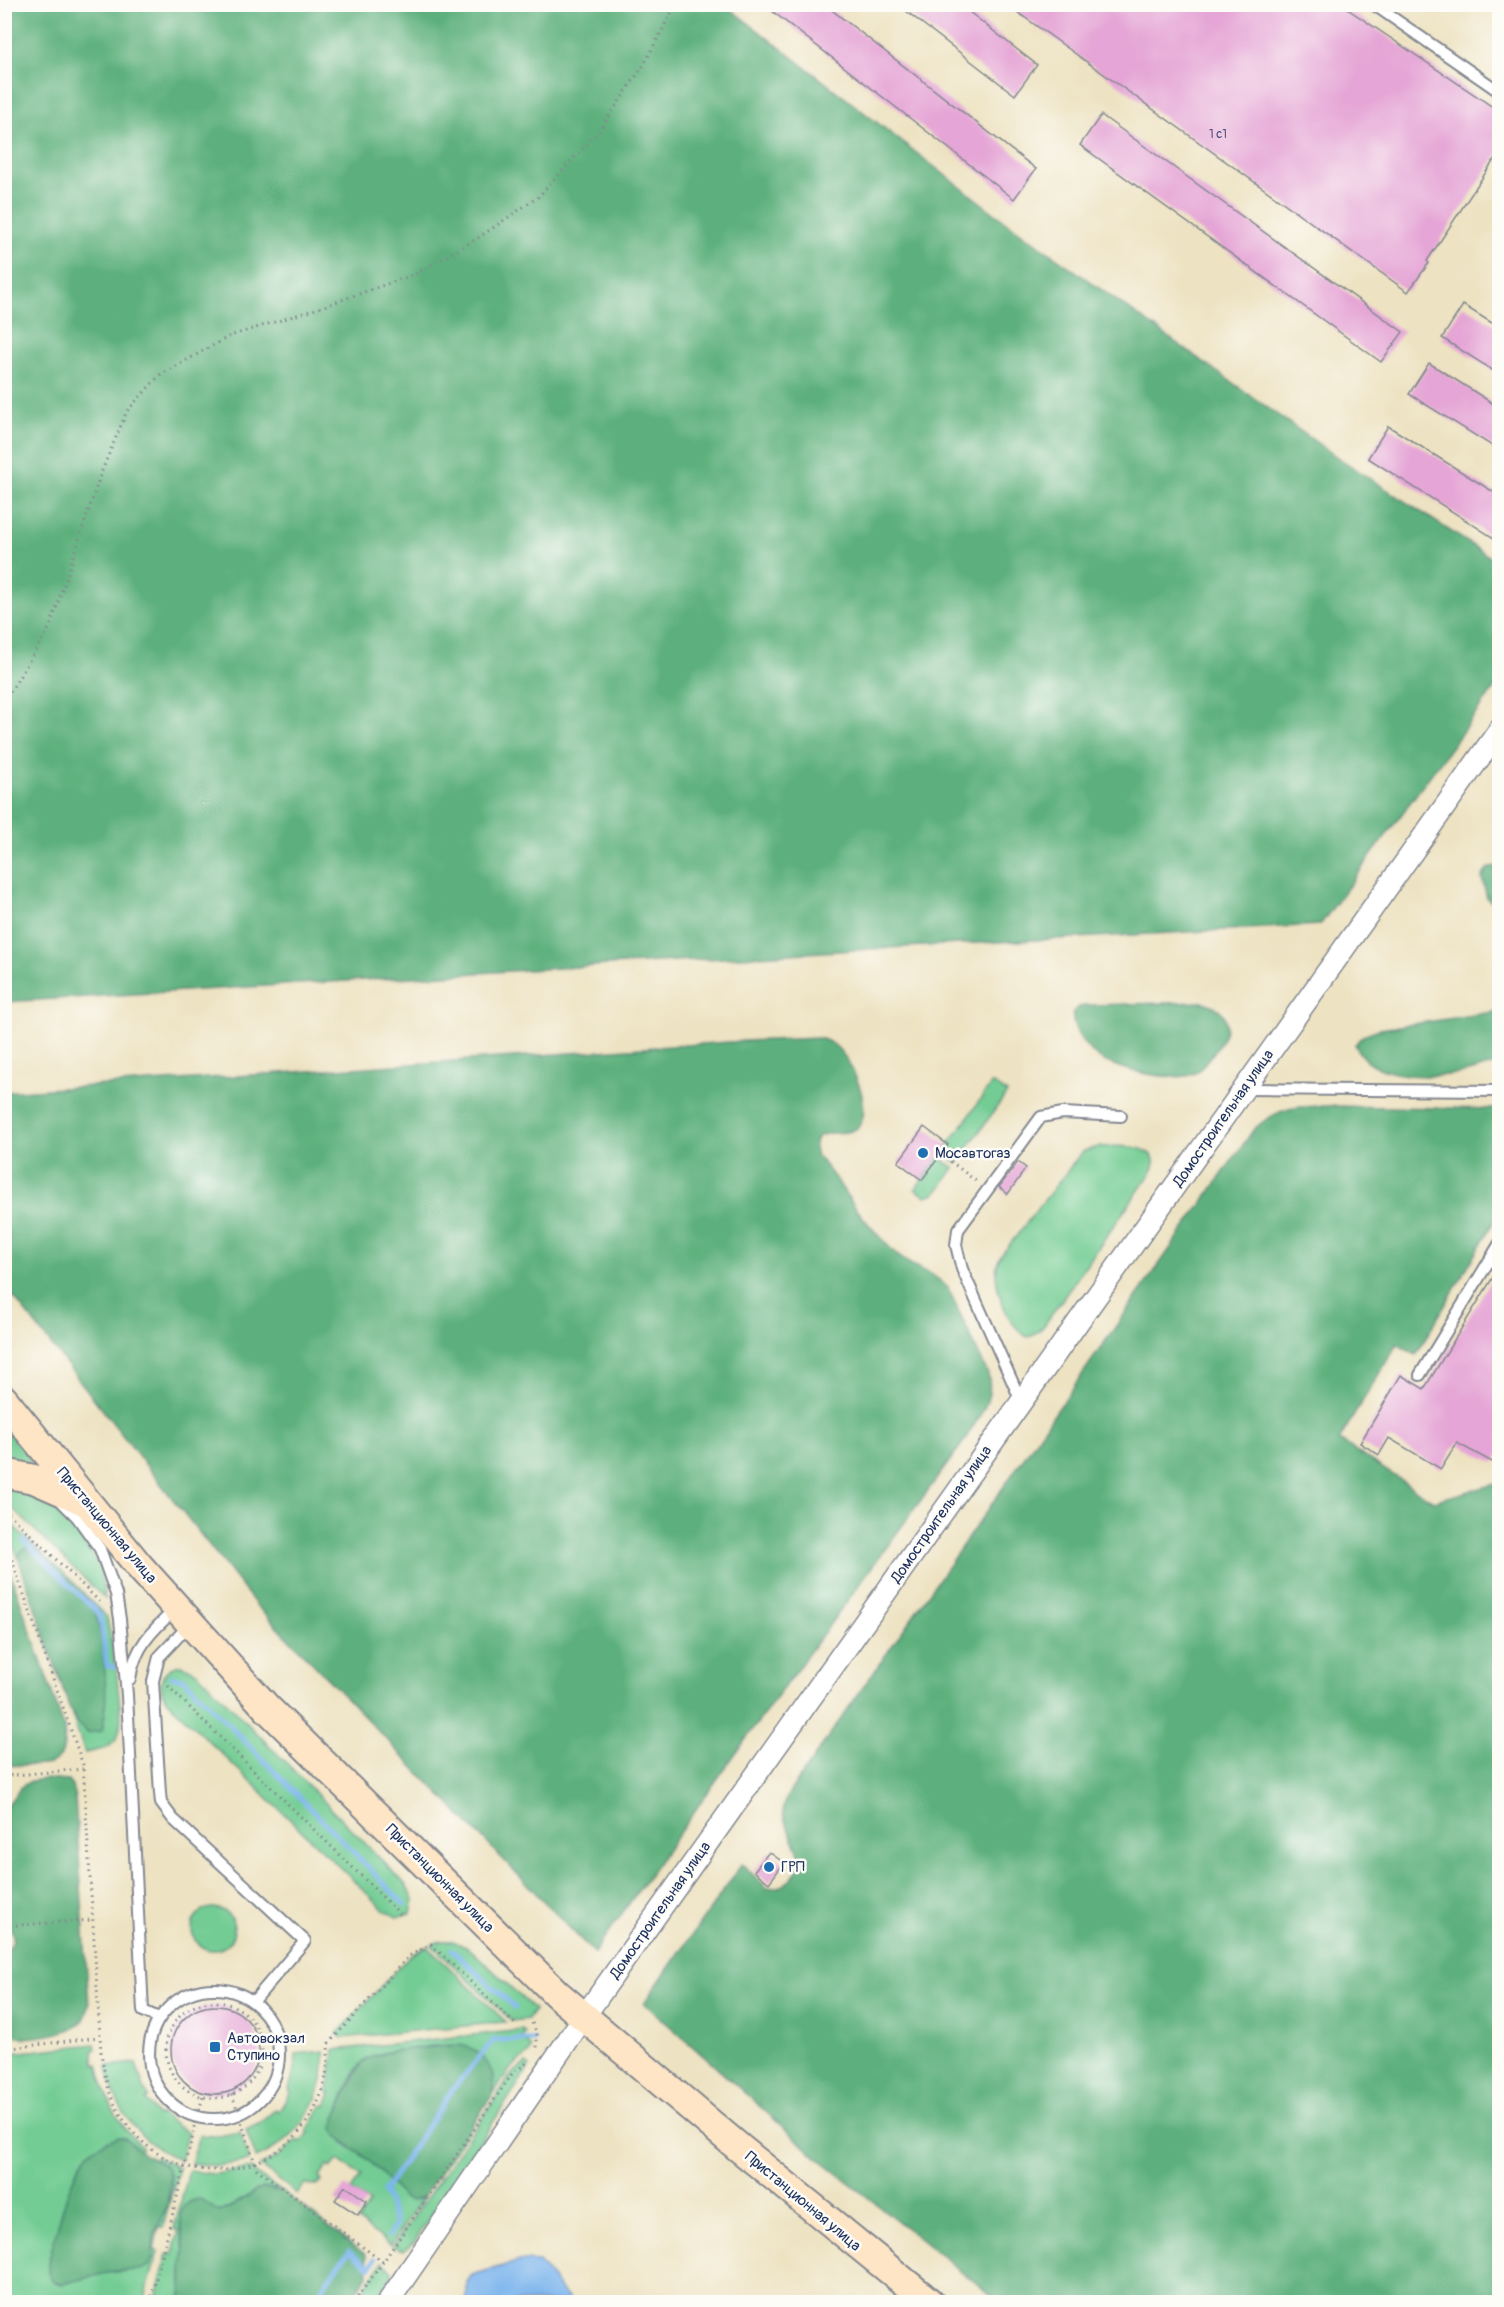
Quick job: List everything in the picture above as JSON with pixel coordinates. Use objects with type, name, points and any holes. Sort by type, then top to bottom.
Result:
[{"type":"main road","name":"Пристанционная улица","points":[[4,1400],[183,1617],[267,1708],[583,2018],[882,2266],[929,2302]]},
{"type":"main road","points":[[4,1473],[34,1479],[87,1502]]},
{"type":"street","name":"Домостроительная улица","points":[[388,2302],[583,2018],[1500,729]]},
{"type":"lane","points":[[1373,4],[1500,92]]},
{"type":"lane","points":[[1243,1089],[1500,1091]]},
{"type":"lane","points":[[1021,1401],[962,1269],[956,1245],[961,1225],[1041,1117],[1063,1113],[1121,1116]]},
{"type":"lane","points":[[1420,1375],[1500,1243]]},
{"type":"lane","points":[[34,1479],[77,1517],[100,1549],[116,1594],[128,1695],[143,2011],[159,2018]]},
{"type":"lane","points":[[128,1695],[132,1667],[147,1637],[183,1617]]},
{"type":"lane","points":[[183,1617],[159,1657],[154,1674],[160,1793],[166,1812],[305,1941],[254,2002]]},
{"type":"lane","points":[[214,1989],[235,1992],[254,2002],[268,2017],[277,2037],[279,2058],[276,2077],[266,2094],[252,2108],[238,2115],[216,2120],[197,2118],[178,2109],[164,2096],[153,2079],[148,2059],[151,2037],[159,2018],[174,2002],[193,1992],[214,1989]]},
{"type":"path","points":[[4,702],[50,627],[101,472],[127,411],[160,375],[230,336],[415,274],[475,240],[538,197],[599,131],[643,66],[676,4]]},
{"type":"path","points":[[941,1154],[986,1189]]},
{"type":"path","points":[[4,1509],[108,1608]]},
{"type":"path","points":[[4,1537],[83,1769],[99,2037],[108,2088],[123,2120],[135,2134],[160,2155],[184,2166],[227,2169],[266,2158],[291,2142],[310,2120],[325,2084],[329,2059],[328,2044],[404,1961],[431,1944],[516,2025]]},
{"type":"path","points":[[154,1674],[403,1917]]},
{"type":"path","points":[[4,1776],[83,1769]]},
{"type":"path","points":[[4,1926],[93,1920]]},
{"type":"path","points":[[200,2004],[229,2004],[242,2011],[253,2022],[260,2035],[262,2050],[255,2076],[246,2086],[232,2094],[221,2097],[203,2096],[183,2087],[174,2077],[168,2064],[166,2050],[168,2035],[175,2021],[186,2011],[200,2004]]},
{"type":"path","points":[[532,2024],[537,2032],[536,2050]]},
{"type":"path","points":[[4,2049],[99,2037]]},
{"type":"path","points":[[354,2302],[512,2074],[532,2059]]},
{"type":"path","points":[[232,2094],[257,2169],[383,2262]]},
{"type":"path","points":[[150,2302],[203,2096]]},
{"type":"green space","points":[[5,4],[725,5],[1002,219],[1337,457],[1496,561],[1499,556],[1499,682],[1320,925],[905,947],[5,1002]]},
{"type":"green space","points":[[1500,865],[1499,907],[1487,898],[1482,877],[1487,869]]},
{"type":"green space","points":[[1203,1002],[1214,1006],[1221,1012],[1225,1019],[1225,1034],[1216,1050],[1200,1069],[1188,1075],[1176,1077],[1147,1074],[1107,1063],[1084,1044],[1074,1025],[1073,1012],[1079,1007],[1090,1005]]},
{"type":"green space","points":[[1499,1011],[1499,1063],[1468,1072],[1419,1076],[1387,1071],[1362,1057],[1355,1045],[1366,1034],[1380,1029]]},
{"type":"green space","points":[[820,1038],[833,1044],[847,1060],[858,1084],[864,1109],[862,1120],[857,1128],[851,1131],[828,1133],[816,1139],[817,1156],[865,1220],[895,1253],[936,1277],[948,1288],[988,1374],[990,1384],[987,1401],[965,1440],[740,1747],[594,1953],[257,1606],[5,1286],[5,1092],[744,1041]]},
{"type":"green space","points":[[992,1083],[1007,1093],[957,1163],[943,1152]]},
{"type":"green space","points":[[1334,1106],[1499,1109],[1499,1213],[1416,1355],[1397,1344],[1339,1440],[1433,1501],[1499,1483],[1499,2302],[1000,2302],[812,2153],[644,2003],[742,1864],[767,1888],[781,1886],[792,1878],[800,1861],[783,1811],[789,1793],[1254,1129],[1273,1115],[1291,1108]]},
{"type":"green space","points":[[1126,1146],[1145,1150],[1151,1154],[1154,1161],[1153,1170],[1043,1327],[1032,1336],[1027,1337],[1012,1322],[998,1290],[999,1258],[1079,1156],[1084,1151],[1099,1147]]},
{"type":"green space","points":[[939,1157],[954,1168],[936,1193],[926,1196],[915,1189]]},
{"type":"green space","points":[[4,1426],[27,1454],[29,1466],[5,1463]]},
{"type":"green space","points":[[4,1481],[48,1498],[58,1508],[100,1567],[105,1599],[5,1501]]},
{"type":"green space","points":[[4,1517],[107,1617],[116,1667],[121,1717],[117,1738],[103,1749],[85,1753]]},
{"type":"green space","points":[[32,1544],[86,1596],[98,1623],[102,1641],[106,1701],[102,1731],[87,1733],[78,1723],[69,1706],[19,1561],[20,1552]]},
{"type":"green space","points":[[4,1555],[64,1727],[62,1754],[56,1761],[49,1764],[5,1766]]},
{"type":"green space","points":[[182,1665],[197,1672],[405,1884],[414,1900],[411,1913],[397,1917],[385,1911],[167,1701],[162,1689],[162,1678],[169,1669]]},
{"type":"green space","points":[[45,1779],[68,1781],[75,1798],[89,2005],[84,2019],[75,2027],[47,2035],[18,2037],[12,2035],[9,2030],[4,2009],[5,1956],[13,1941],[13,1934],[5,1918],[5,1808],[22,1786],[31,1781]]},
{"type":"green space","points":[[213,1908],[228,1914],[234,1929],[228,1944],[213,1950],[198,1944],[192,1929],[198,1914]]},
{"type":"green space","points":[[453,1941],[470,1949],[535,2010],[528,2019],[512,2021],[431,1944]]},
{"type":"green space","points":[[427,1946],[506,2022],[342,2038],[337,2034],[409,1956]]},
{"type":"green space","points":[[522,2030],[526,2033],[522,2038],[532,2047],[529,2054],[511,2068],[493,2094],[493,2081],[482,2058],[475,2051],[457,2045],[437,2045],[382,2053],[369,2058],[358,2067],[335,2119],[344,2143],[370,2161],[405,2199],[417,2200],[424,2196],[391,2245],[358,2221],[370,2203],[351,2190],[361,2176],[338,2160],[331,2168],[328,2166],[319,2178],[322,2181],[320,2183],[314,2186],[305,2184],[297,2194],[260,2166],[280,2155],[297,2140],[300,2142],[309,2133],[307,2131],[322,2105],[326,2106],[331,2093],[328,2092],[334,2050]]},
{"type":"green space","points":[[95,2044],[96,2049],[93,2050],[95,2064],[98,2064],[108,2099],[126,2129],[142,2147],[140,2151],[125,2138],[90,2152],[81,2162],[74,2176],[64,2213],[53,2282],[62,2284],[98,2274],[125,2271],[153,2258],[154,2237],[171,2191],[170,2174],[166,2167],[154,2160],[156,2157],[179,2168],[163,2227],[159,2227],[154,2250],[158,2251],[144,2302],[7,2302],[4,2267],[4,2054]]},
{"type":"green space","points":[[460,2045],[476,2051],[487,2062],[493,2077],[493,2094],[424,2196],[412,2201],[405,2199],[370,2161],[337,2136],[334,2129],[335,2119],[355,2074],[361,2064],[371,2057],[398,2050]]},
{"type":"green space","points":[[324,2051],[321,2085],[307,2115],[285,2140],[256,2158],[246,2130],[260,2123],[276,2109],[279,2111],[291,2092],[289,2089],[296,2054]]},
{"type":"green space","points":[[136,2063],[149,2097],[146,2100],[158,2116],[161,2114],[188,2132],[180,2160],[152,2144],[131,2123],[122,2110],[110,2082],[107,2066]]},
{"type":"green space","points":[[526,2063],[530,2066],[414,2242],[404,2250],[393,2247],[512,2074]]},
{"type":"green space","points":[[240,2132],[249,2161],[216,2166],[191,2163],[199,2135],[218,2136]]},
{"type":"green space","points":[[117,2137],[125,2138],[145,2155],[166,2166],[171,2176],[167,2206],[154,2236],[153,2258],[149,2266],[140,2270],[115,2271],[62,2284],[53,2282],[48,2273],[48,2262],[64,2204],[75,2175],[92,2150]]},
{"type":"green space","points":[[252,2168],[255,2173],[283,2192],[263,2188],[218,2212],[206,2203],[180,2223],[184,2250],[181,2302],[155,2302],[167,2254],[172,2255],[179,2231],[174,2229],[189,2171],[215,2174]]},
{"type":"green space","points":[[265,2188],[283,2192],[366,2255],[368,2275],[348,2302],[181,2302],[184,2242],[181,2218],[185,2206],[200,2199],[219,2212]]},
{"type":"green space","points":[[383,2262],[392,2271],[391,2278],[374,2302],[354,2302]]},
{"type":"water","points":[[520,2261],[539,2262],[571,2302],[467,2302],[467,2282],[472,2275]]},
{"type":"building","points":[[763,4],[824,4],[1036,169],[1014,199]]},
{"type":"building","points":[[897,4],[959,4],[1037,65],[1015,95]]},
{"type":"building","points":[[1006,4],[1340,4],[1500,112],[1500,151],[1408,292]]},
{"type":"building","points":[[1101,115],[1403,332],[1381,362],[1080,145]]},
{"type":"building","points":[[1463,305],[1500,328],[1500,375],[1442,338]]},
{"type":"building","points":[[1429,363],[1500,408],[1500,451],[1409,394]]},
{"type":"building","points":[[1388,426],[1500,496],[1500,542],[1368,458]]},
{"type":"building","name":"Мосавтогаз","points":[[924,1127],[948,1145],[922,1180],[898,1162]]},
{"type":"building","points":[[1018,1162],[1026,1168],[1008,1194],[999,1187]]},
{"type":"building","points":[[1500,1266],[1500,1453],[1494,1463],[1457,1443],[1441,1469],[1389,1438],[1379,1455],[1360,1443],[1401,1375],[1424,1389]]},
{"type":"building","name":"ГРП","points":[[769,1852],[784,1863],[769,1883],[754,1871]]},
{"type":"building","name":"Автовокзал Ступино","points":[[215,2006],[232,2010],[246,2019],[255,2033],[259,2050],[255,2067],[246,2081],[232,2090],[215,2094],[198,2090],[184,2081],[175,2067],[171,2050],[175,2033],[184,2019],[198,2010]]},
{"type":"building","points":[[345,2186],[367,2201],[358,2215],[335,2200]]},
{"type":"waterway","points":[[24,1541],[100,1615],[107,1666],[116,1667]]},
{"type":"waterway","points":[[172,1677],[184,1679],[404,1904]]},
{"type":"waterway","points":[[452,1950],[515,2008]]},
{"type":"waterway","points":[[389,2235],[396,2224],[384,2191],[452,2090],[494,2040],[534,2040]]},
{"type":"waterway","points":[[312,2302],[349,2251],[370,2267],[375,2259]]},
{"type":"place","name":"Мосавтогаз","points":[[923,1153]]},
{"type":"place","name":"ГРП","points":[[769,1867]]},
{"type":"place","name":"Автовокзал Ступино","points":[[215,2047]]}]
